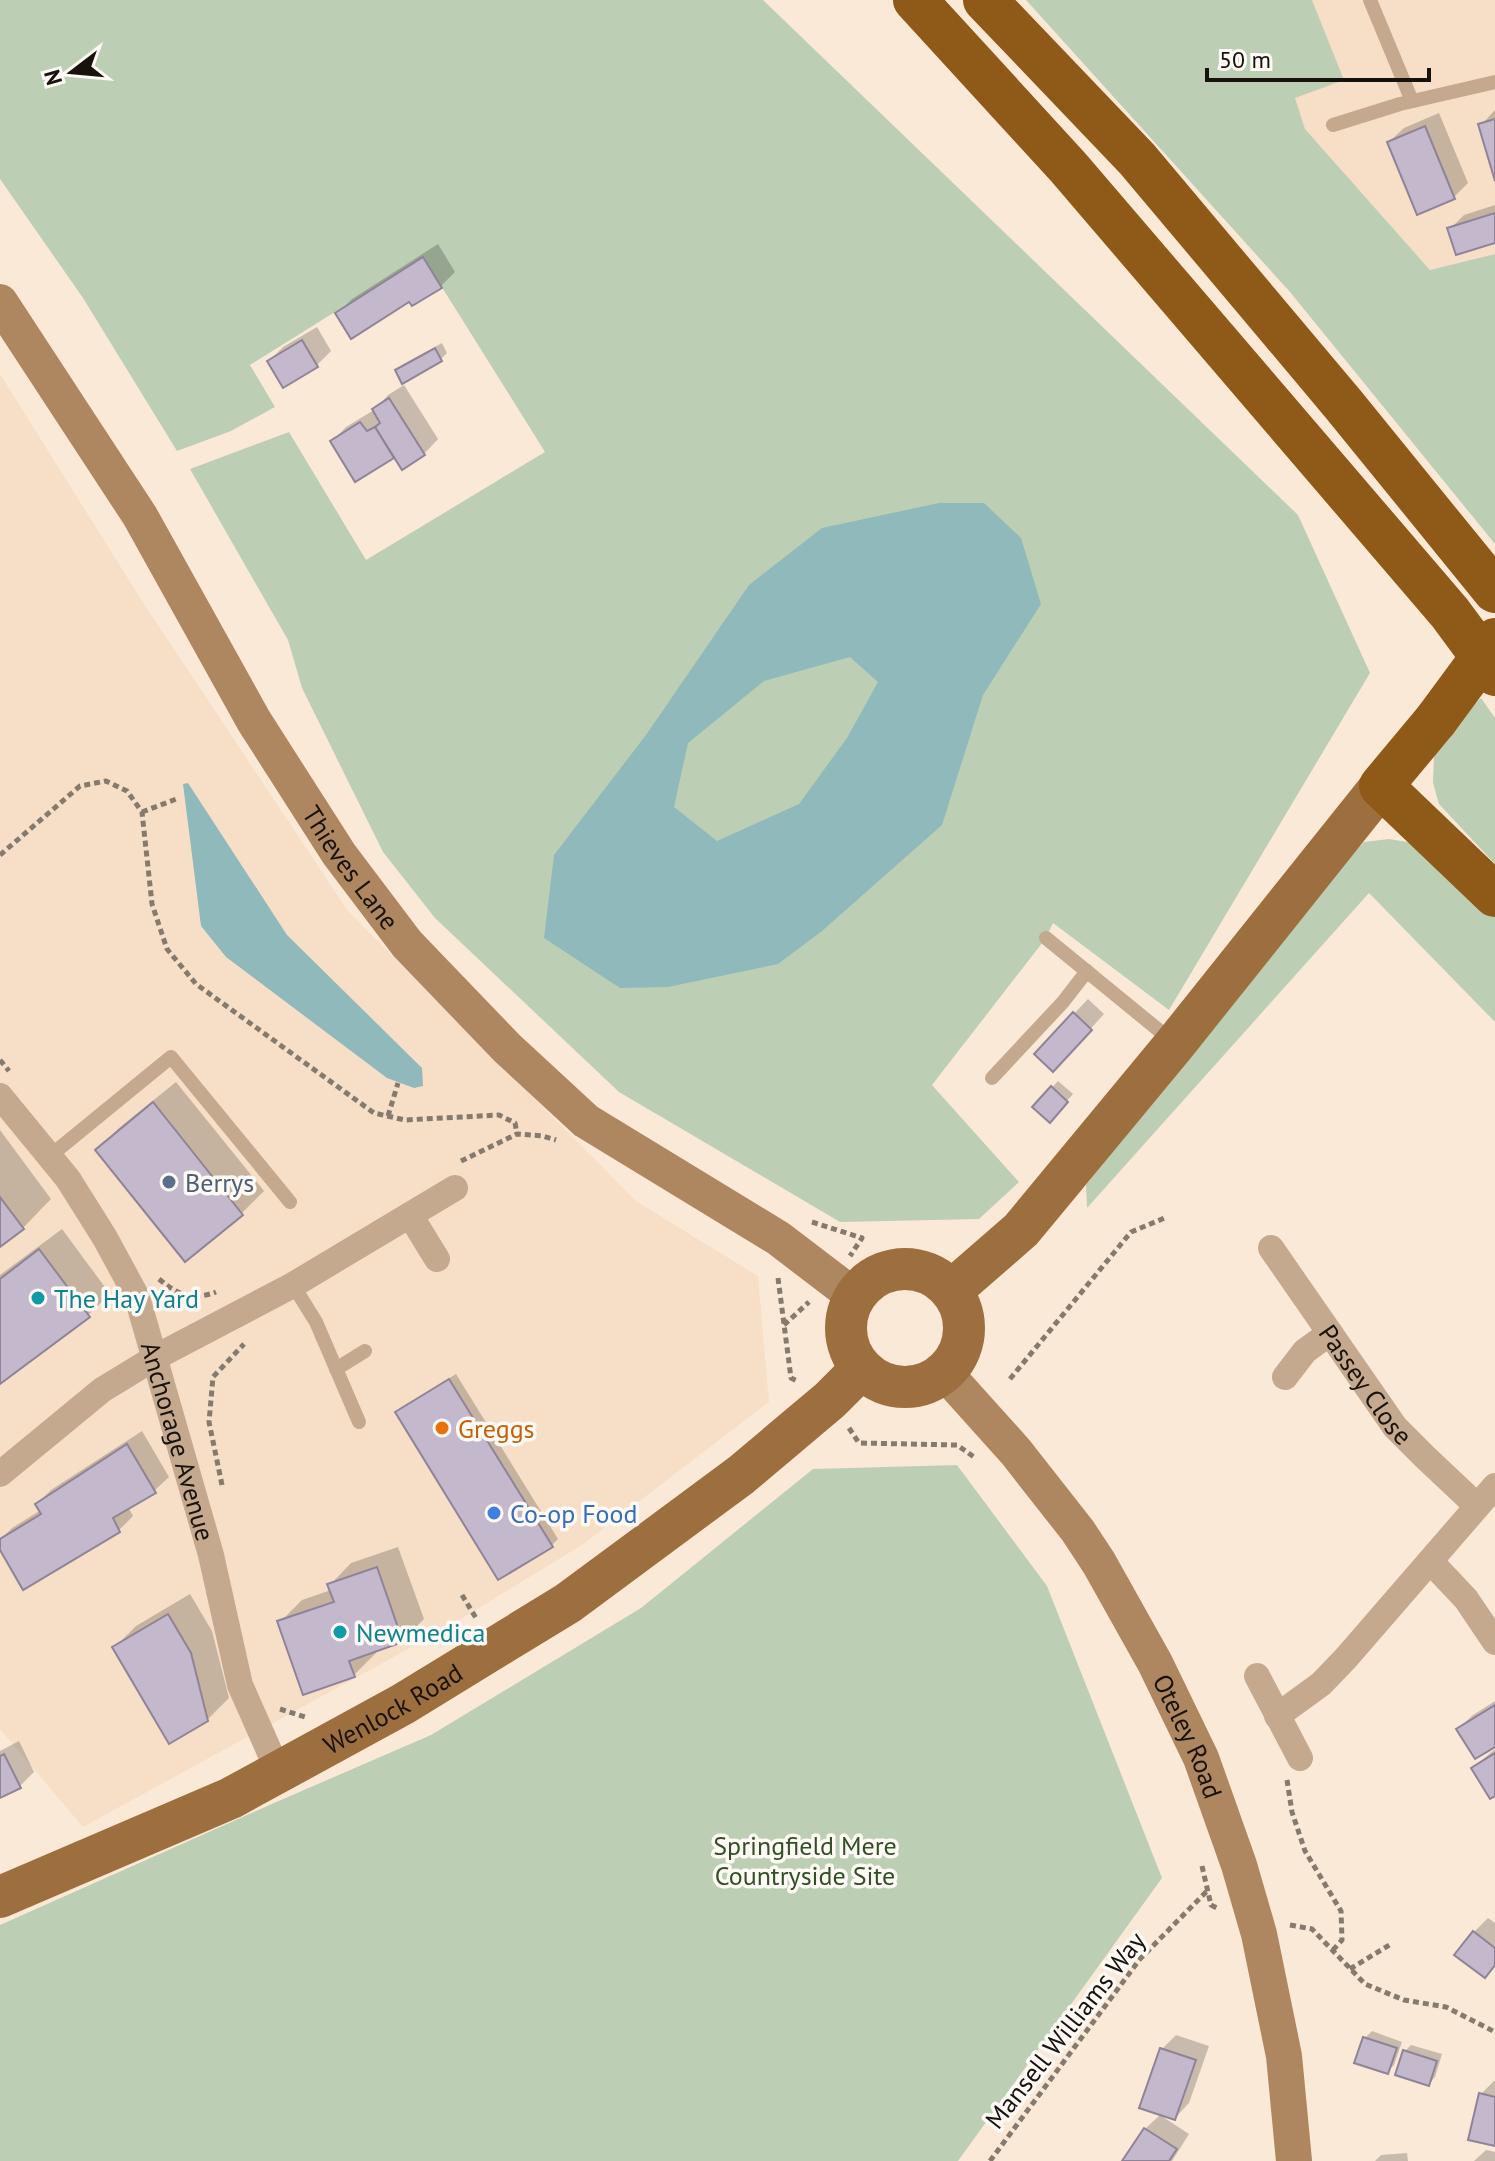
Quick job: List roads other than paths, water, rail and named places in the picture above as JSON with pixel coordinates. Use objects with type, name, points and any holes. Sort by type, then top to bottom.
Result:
[{"type":"highway","points":[[915,0],[1068,167],[1450,613],[1495,674]]},
{"type":"highway","points":[[985,0],[1137,159],[1495,591]]},
{"type":"highway","points":[[1495,640],[1436,720],[1381,786],[1495,895]]},
{"type":"main road","name":"Thieves Lane","points":[[0,302],[140,516],[254,721],[339,854],[407,944],[507,1048],[586,1121],[778,1238],[854,1296]]},
{"type":"main road","points":[[951,1291],[1021,1230],[1175,1044],[1381,786]]},
{"type":"main road","points":[[901,1268],[920,1270],[937,1278],[951,1291],[960,1306],[964,1333],[956,1359],[945,1373],[929,1383],[912,1388],[893,1387],[876,1380],[861,1369],[850,1353],[845,1333],[847,1314],[854,1296],[867,1282],[883,1272],[901,1268]]},
{"type":"main road","name":"Wenlock Road","points":[[0,1897],[231,1798],[403,1704],[568,1603],[741,1475],[830,1400],[861,1369]]},
{"type":"main road","name":"Oteley Road","points":[[945,1373],[1016,1452],[1099,1563],[1155,1663],[1201,1758],[1239,1865],[1259,1934],[1284,2056],[1294,2161]]},
{"type":"street","name":"Anchorage Avenue","points":[[0,1096],[68,1179],[137,1297],[211,1555],[240,1685],[279,1773]]},
{"type":"street","points":[[0,1474],[102,1390],[156,1357],[293,1285],[455,1188]]},
{"type":"street","points":[[410,1215],[437,1259]]},
{"type":"street","name":"Passey Close","points":[[1271,1248],[1395,1427],[1477,1506]]},
{"type":"street","points":[[1285,1377],[1305,1351],[1330,1333]]},
{"type":"street","points":[[1277,1716],[1321,1684],[1495,1486]]},
{"type":"street","points":[[1431,1562],[1466,1599],[1495,1642]]},
{"type":"street","points":[[1257,1676],[1297,1764]]},
{"type":"lane","points":[[1370,0],[1412,101]]},
{"type":"lane","points":[[1333,125],[1412,101],[1495,82]]},
{"type":"lane","points":[[1046,938],[1175,1044]]},
{"type":"lane","points":[[992,1078],[1063,1002],[1087,971]]},
{"type":"lane","points":[[50,1156],[171,1057],[290,1202]]},
{"type":"lane","points":[[293,1285],[316,1322],[359,1422]]},
{"type":"lane","points":[[336,1369],[365,1351]]},
{"type":"water","points":[[939,503],[984,503],[1021,538],[1041,604],[983,695],[942,825],[822,931],[778,964],[668,987],[620,988],[544,938],[554,855],[646,735],[749,585],[822,528]],"holes":[[[850,657],[878,682],[847,738],[799,804],[717,841],[674,807],[688,743],[764,681]]]},
{"type":"water","points":[[188,783],[287,935],[422,1068],[423,1086],[414,1088],[387,1078],[226,957],[201,926],[183,784]]},
{"type":"place","name":"Berrys","points":[[169,1182]]},
{"type":"place","name":"The Hay Yard","points":[[38,1298]]},
{"type":"place","name":"Greggs","points":[[442,1428]]},
{"type":"place","name":"Co-op Food","points":[[494,1513]]},
{"type":"place","name":"Newmedica","points":[[340,1632]]},
{"type":"park label","name":"Springfield Mere Countryside Site","points":[[805,1860]]}]
